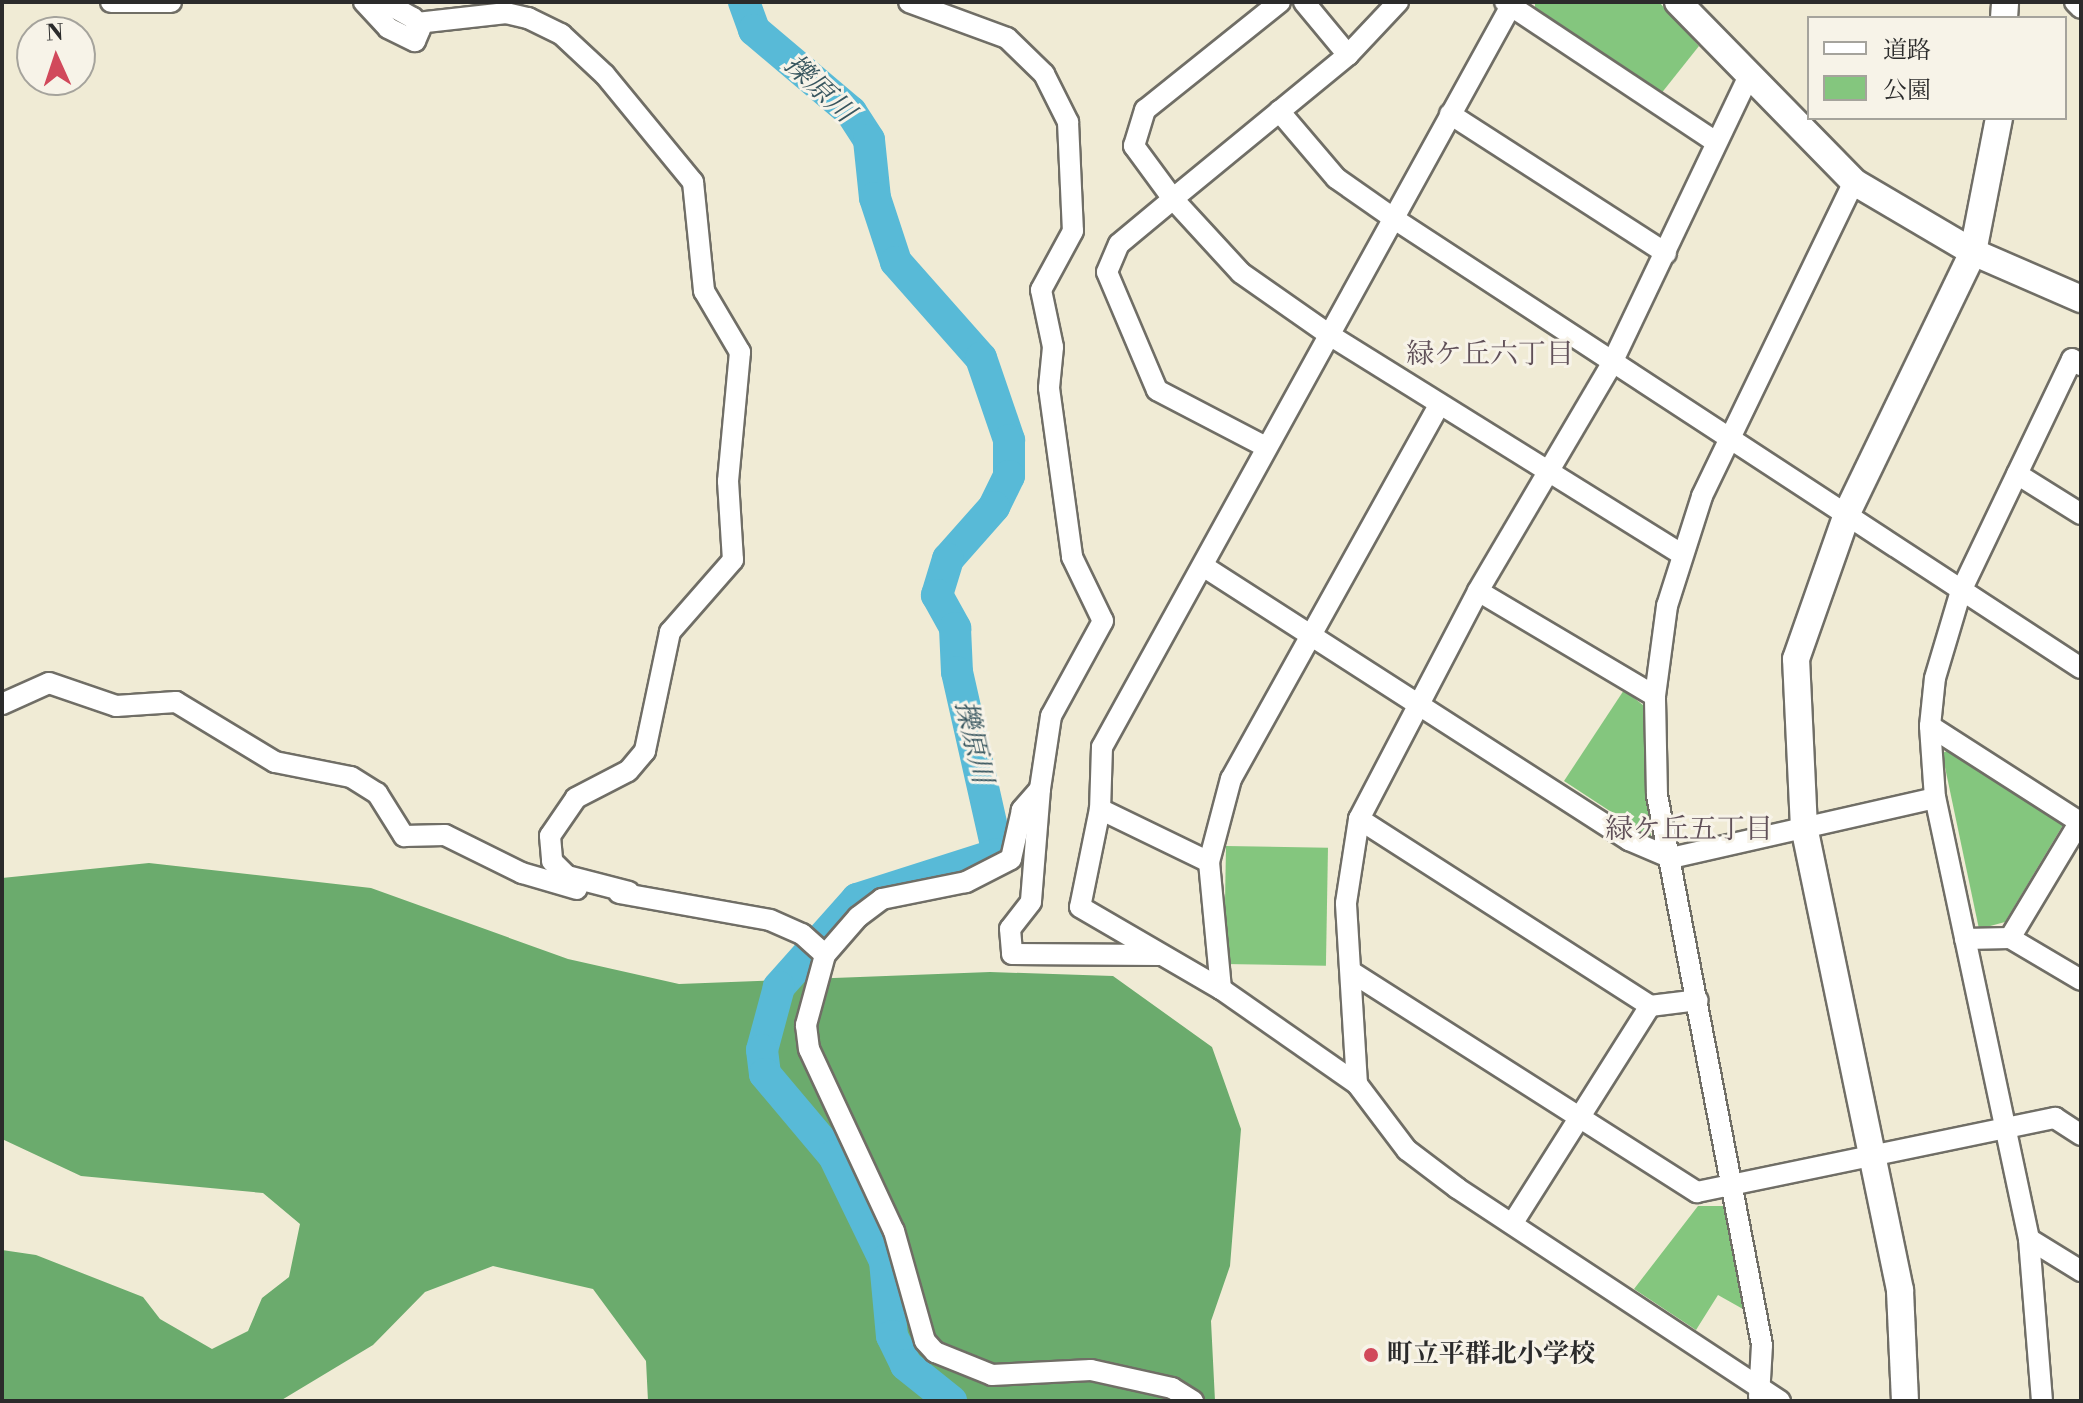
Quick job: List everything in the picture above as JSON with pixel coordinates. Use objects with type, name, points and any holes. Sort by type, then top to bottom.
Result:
[{"type":"street","points":[[111,2],[171,2]]},
{"type":"street","points":[[364,2],[388,28],[415,41],[417,23]]},
{"type":"street","points":[[384,2],[417,23],[506,13],[528,18],[561,34],[605,75],[693,182],[704,291],[740,352],[728,481],[733,560],[670,632],[645,751],[628,771],[576,798],[550,836],[552,861],[567,876],[629,892],[770,920],[817,946]]},
{"type":"street","points":[[909,2],[1007,38],[1044,74],[1068,122],[1073,231],[1041,290],[1072,557],[1103,621],[1051,716],[1040,789],[1031,902],[1010,929],[1012,954],[1160,954]]},
{"type":"street","points":[[1280,2],[1145,110],[1134,146],[1173,199],[1241,273],[1328,334],[1544,473],[1682,554]]},
{"type":"street","points":[[1304,2],[1348,55]]},
{"type":"street","points":[[1266,447],[1157,390],[1125,324],[1107,272],[1119,244],[1348,55],[1398,2]]},
{"type":"street","points":[[1678,2],[1747,80],[1854,182],[1973,252],[2081,299]]},
{"type":"street","points":[[2075,2],[2081,8]]},
{"type":"street","points":[[1714,141],[1509,3],[1396,220],[1328,334],[1102,747],[1100,809],[1080,907],[1221,989],[1357,1084],[1407,1150],[1514,1221],[1759,1394],[1780,1401]]},
{"type":"street","points":[[1357,1084],[1353,973],[1346,903],[1359,819],[1478,591],[1544,473],[1610,367],[1666,253],[1714,141],[1747,80]]},
{"type":"street","points":[[1279,111],[1336,178],[1396,220],[1610,367],[1848,511],[1961,591],[2081,668]]},
{"type":"street","points":[[1450,114],[1666,253]]},
{"type":"street","points":[[1905,1401],[1900,1290],[1875,1154],[1804,828],[1796,659],[1848,511],[1973,252],[1999,120]]},
{"type":"street","points":[[1759,1394],[1762,1345],[1657,795],[1655,696],[1682,554],[1731,439],[1854,182]]},
{"type":"street","points":[[2042,1401],[2029,1239],[2009,1129],[1935,798],[1930,726],[1935,678],[1961,591],[2072,359],[2081,365]]},
{"type":"street","points":[[1221,989],[1209,862],[1231,779],[1309,628],[1439,406]]},
{"type":"street","points":[[2017,474],[2081,514]]},
{"type":"street","points":[[1203,566],[1309,628],[1629,840],[1671,858],[1935,798]]},
{"type":"street","points":[[1478,591],[1655,696]]},
{"type":"street","points":[[2,704],[49,683],[116,706],[176,702],[275,762],[351,777],[377,793],[404,836],[445,835],[522,873],[601,896],[629,892]]},
{"type":"street","points":[[1930,726],[2081,822],[2010,938]]},
{"type":"street","points":[[1040,789],[1022,810],[1018,847],[1000,870],[882,899],[817,946],[806,1025],[809,1049],[894,1231],[925,1341],[953,1364],[992,1375],[1091,1370],[1172,1388],[1193,1401]]},
{"type":"street","points":[[1100,809],[1209,862]]},
{"type":"street","points":[[1359,819],[1650,1006],[1698,1000]]},
{"type":"street","points":[[1965,939],[2010,938],[2081,980]]},
{"type":"street","points":[[1353,973],[1583,1115],[1697,1192],[2055,1118],[2081,1135]]},
{"type":"street","points":[[1514,1221],[1650,1006]]},
{"type":"street","points":[[2029,1239],[2081,1271]]},
{"type":"green space","points":[[1535,2],[1659,2],[1699,46],[1660,95],[1535,11]]},
{"type":"green space","points":[[1624,690],[1648,709],[1651,838],[1564,781]]},
{"type":"green space","points":[[1950,750],[2063,825],[2005,922],[1979,929],[1942,753]]},
{"type":"green space","points":[[1226,846],[1328,848],[1326,966],[1224,964]]},
{"type":"green space","points":[[149,863],[371,888],[568,959],[679,984],[990,972],[1113,976],[1212,1047],[1241,1129],[1230,1266],[1211,1321],[1215,1401],[648,1401],[646,1361],[593,1289],[493,1266],[425,1292],[373,1345],[280,1401],[2,1401],[2,1250],[36,1255],[143,1297],[160,1319],[212,1349],[248,1331],[262,1298],[289,1277],[300,1224],[263,1193],[81,1176],[2,1139],[2,878]]},
{"type":"green space","points":[[1698,1206],[1725,1206],[1750,1313],[1718,1295],[1696,1330],[1634,1289]]},
{"type":"waterway","name":"擽原川","points":[[744,2],[754,30],[851,112],[869,140],[875,198],[896,262],[981,358],[1009,440],[1009,476],[994,507],[948,559],[937,595],[955,628],[957,672],[998,854],[857,899],[779,987],[762,1050],[765,1074],[834,1156],[885,1261],[892,1336],[906,1365],[951,1401]]},
{"type":"place","name":"町立平群北小学校","points":[[1371,1355]]},
{"type":"district","name":"緑ケ丘六丁目","points":[[1490,355]]},
{"type":"district","name":"緑ケ丘五丁目","points":[[1689,830]]}]
